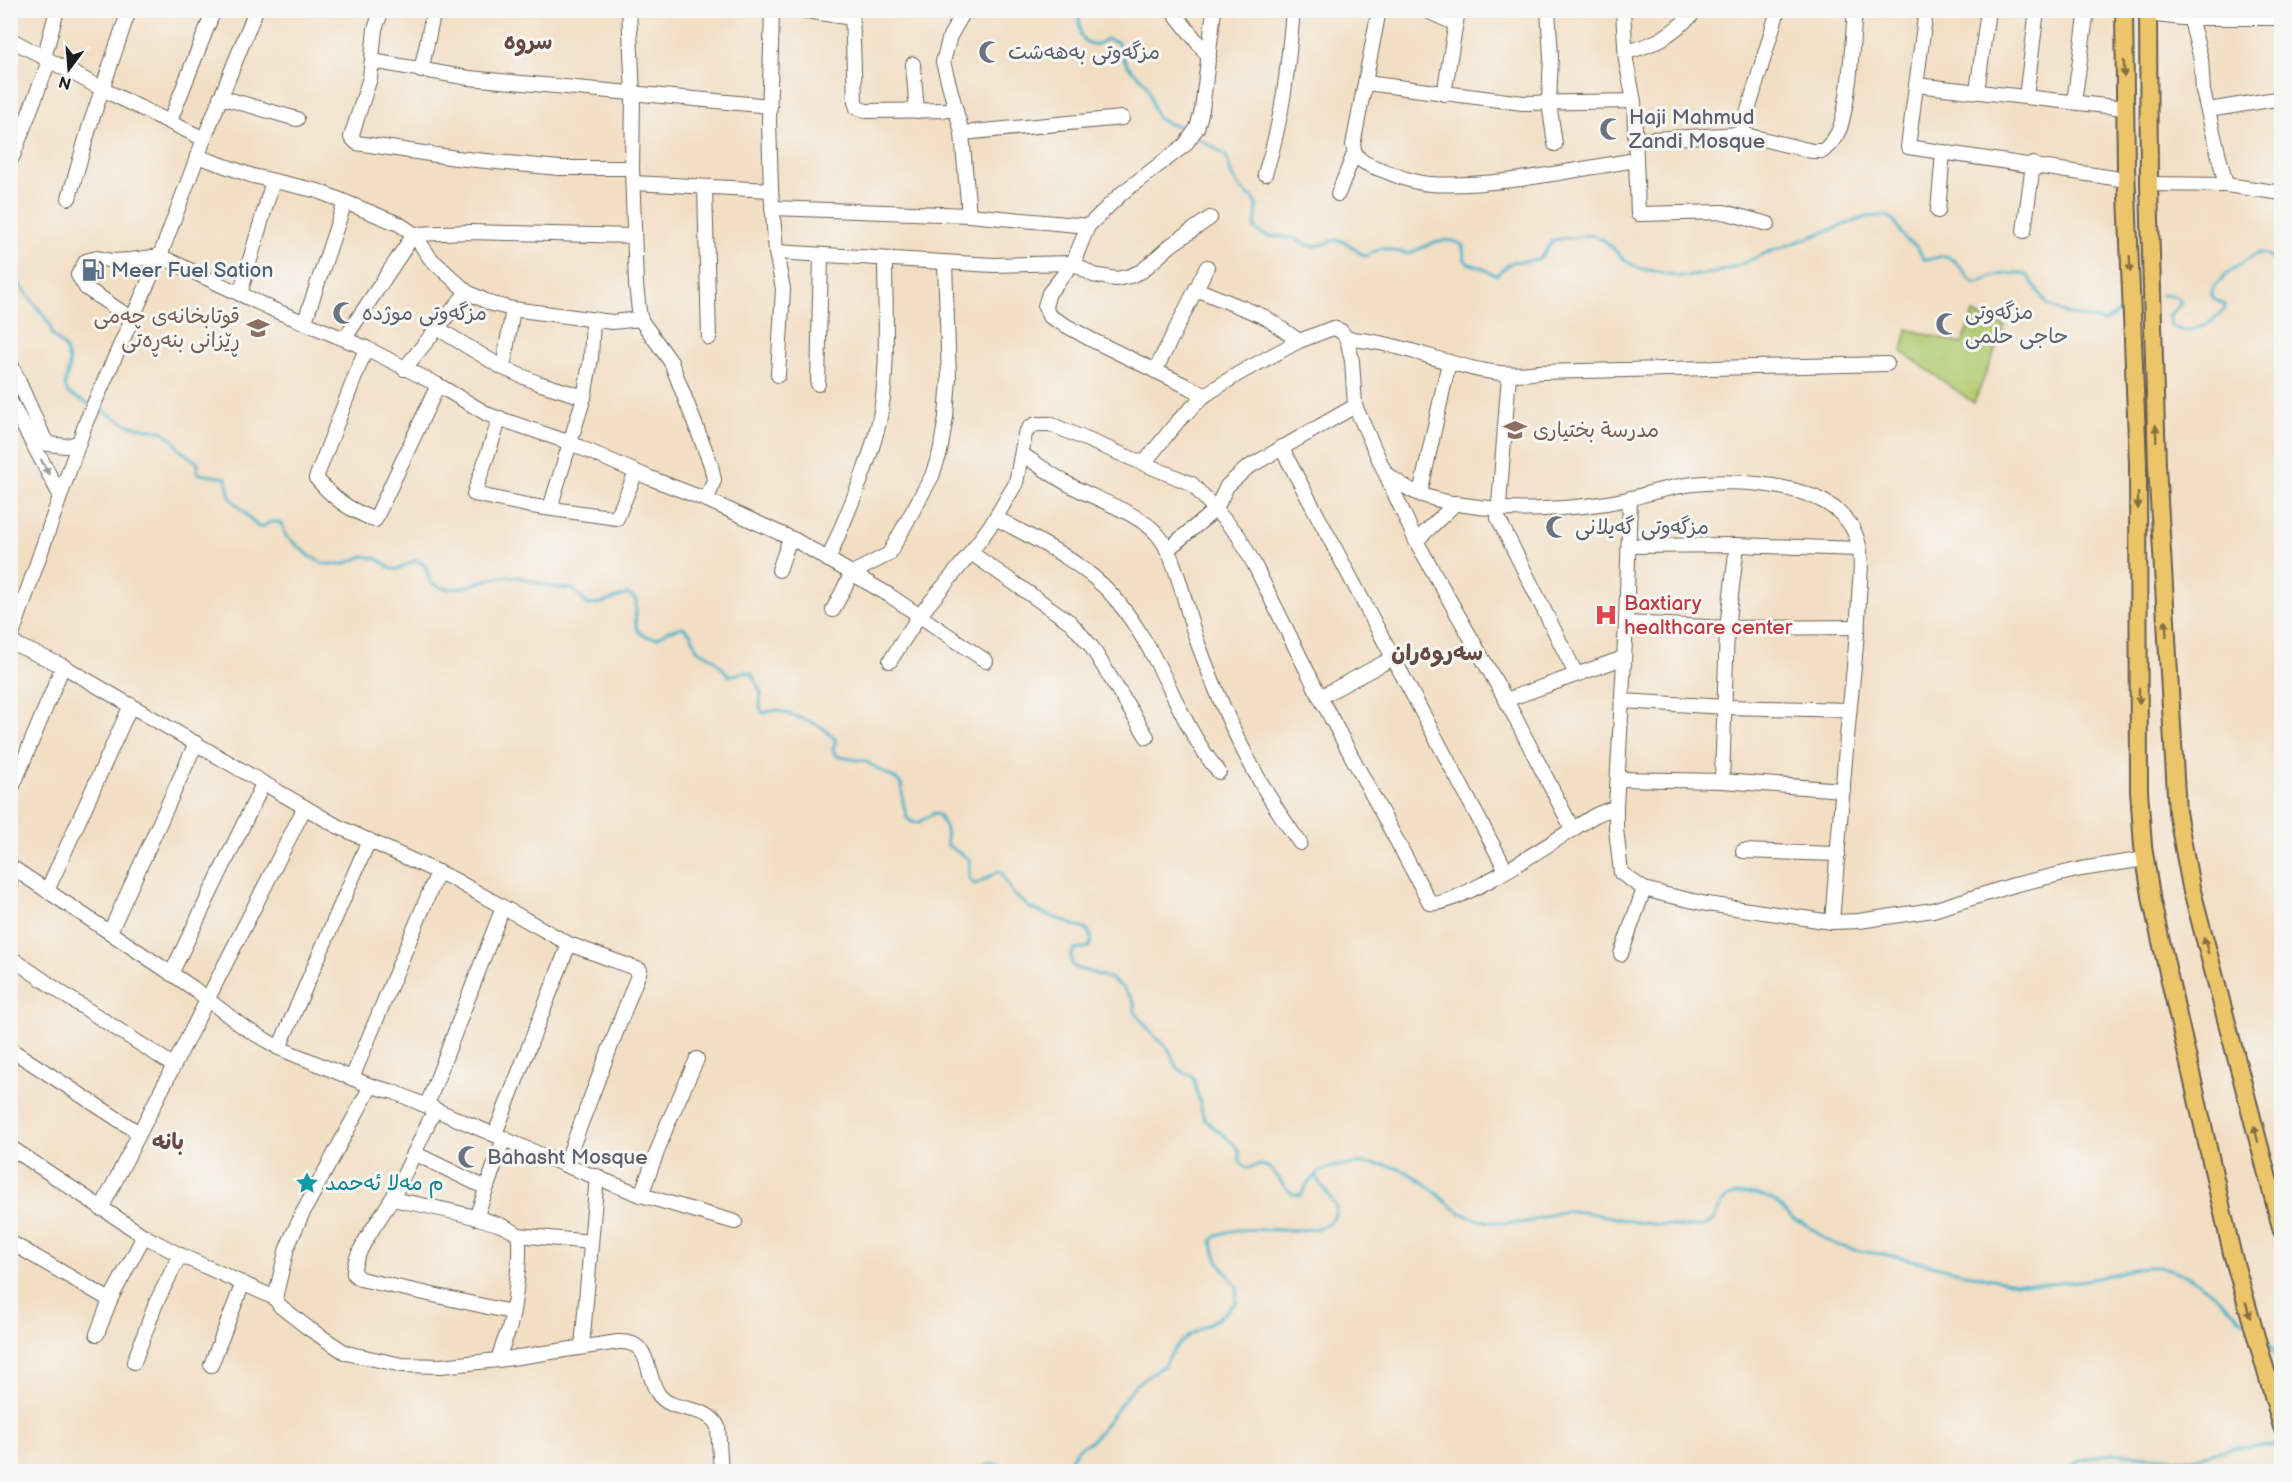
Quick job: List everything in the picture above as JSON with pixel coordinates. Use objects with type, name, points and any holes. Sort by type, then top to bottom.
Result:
[{"type":"main road","points":[[2124,10],[2124,108],[2138,463],[2139,790],[2145,859],[2152,902],[2232,1253],[2282,1427]]},
{"type":"main road","points":[[2148,12],[2149,184],[2157,465],[2173,761],[2181,837],[2191,887],[2282,1231]]},
{"type":"main road","points":[[2138,463],[2157,465]]},
{"type":"street","points":[[12,158],[46,59],[57,10]]},
{"type":"street","points":[[69,198],[90,126],[129,10]]},
{"type":"street","points":[[170,121],[214,10]]},
{"type":"street","points":[[256,10],[220,97],[160,256],[78,443],[10,641],[63,666],[305,807],[438,872],[569,944],[640,970],[565,1165]]},
{"type":"street","points":[[382,10],[375,29],[370,78],[351,137],[357,142],[456,158],[559,168],[632,168]]},
{"type":"street","points":[[421,70],[434,10]]},
{"type":"street","points":[[772,10],[771,190],[776,252],[783,289],[778,375]]},
{"type":"street","points":[[801,10],[852,14],[857,108],[866,111],[956,110]]},
{"type":"street","points":[[1172,10],[1209,57]]},
{"type":"street","points":[[1205,395],[1090,339],[1049,316],[1045,306],[1049,293],[1073,263],[1088,226],[1122,193],[1185,145],[1197,128],[1202,110],[1214,10]]},
{"type":"street","points":[[1265,174],[1281,117],[1293,10]]},
{"type":"street","points":[[1338,194],[1354,154],[1353,145],[1379,10]]},
{"type":"street","points":[[1425,10],[1456,17],[1444,93]]},
{"type":"street","points":[[1548,10],[1551,56],[1549,103],[1555,144]]},
{"type":"street","points":[[1623,10],[1626,52],[1634,101],[1638,214],[1724,213],[1768,224]]},
{"type":"street","points":[[1741,134],[1778,10]]},
{"type":"street","points":[[1635,140],[1741,134],[1812,151],[1823,151],[1831,144],[1839,130],[1843,113],[1855,10]]},
{"type":"street","points":[[1926,10],[1908,147],[2033,164],[2127,180]]},
{"type":"street","points":[[1977,92],[1988,10]]},
{"type":"street","points":[[2026,97],[2037,10]]},
{"type":"street","points":[[2074,102],[2087,10]]},
{"type":"street","points":[[625,11],[633,95],[634,236],[640,319],[671,362],[711,465],[714,480],[707,500]]},
{"type":"street","points":[[960,12],[942,62],[962,133],[969,215]]},
{"type":"street","points":[[2148,12],[2190,17],[2280,21]]},
{"type":"street","points":[[1626,52],[1652,46],[1691,16]]},
{"type":"street","points":[[2190,17],[2201,59],[2203,91],[2226,185]]},
{"type":"street","points":[[10,39],[104,90],[204,139]]},
{"type":"street","points":[[372,62],[469,78],[770,106]]},
{"type":"street","points":[[914,64],[916,111]]},
{"type":"street","points":[[1366,83],[1523,103],[1634,101]]},
{"type":"street","points":[[1916,85],[2124,108]]},
{"type":"street","points":[[220,97],[297,119]]},
{"type":"street","points":[[2208,110],[2282,98]]},
{"type":"street","points":[[962,133],[1122,118]]},
{"type":"street","points":[[1938,211],[1943,152]]},
{"type":"street","points":[[1354,154],[1377,169],[1428,184],[1467,184],[1636,160]]},
{"type":"street","points":[[197,156],[253,176],[318,191],[370,211],[414,234],[430,258],[467,292],[492,304],[513,309],[612,322],[640,319]]},
{"type":"street","points":[[2024,231],[2033,164]]},
{"type":"street","points":[[240,294],[273,181]]},
{"type":"street","points":[[633,183],[771,190]]},
{"type":"street","points":[[2149,184],[2226,185],[2282,193]]},
{"type":"street","points":[[705,188],[709,338]]},
{"type":"street","points":[[305,321],[345,202]]},
{"type":"street","points":[[772,208],[969,215],[1088,226]]},
{"type":"street","points":[[776,252],[993,265],[1073,263],[1093,275],[1116,279],[1142,271],[1171,245],[1210,218]]},
{"type":"street","points":[[414,234],[470,232],[634,236]]},
{"type":"street","points":[[345,338],[414,234]]},
{"type":"street","points":[[818,384],[821,255]]},
{"type":"street","points":[[132,319],[86,288],[78,275],[86,261],[97,258],[112,261],[160,256],[240,294],[345,338],[438,385],[469,405],[568,442],[707,500],[795,540],[875,586],[986,661]]},
{"type":"street","points":[[828,560],[878,429],[884,379],[885,260]]},
{"type":"street","points":[[833,610],[852,573],[890,554],[932,476],[940,452],[949,378],[945,262]]},
{"type":"street","points":[[1155,371],[1207,267]]},
{"type":"street","points":[[1196,289],[1264,317],[1299,341]]},
{"type":"street","points":[[404,369],[467,292]]},
{"type":"street","points":[[503,368],[513,309]]},
{"type":"street","points":[[550,508],[568,442],[584,397],[591,358],[594,319]]},
{"type":"street","points":[[438,328],[503,368],[538,383],[584,397]]},
{"type":"street","points":[[1144,463],[1178,421],[1205,395],[1299,341],[1333,328],[1341,331],[1347,339],[1352,361],[1355,405],[1416,541],[1506,700],[1574,830]]},
{"type":"street","points":[[1347,339],[1384,343],[1449,362],[1494,373],[1509,374],[1887,364]]},
{"type":"street","points":[[366,348],[316,478],[339,502],[354,512],[375,520],[438,385]]},
{"type":"street","points":[[10,362],[60,495]]},
{"type":"street","points":[[1420,494],[1449,362]]},
{"type":"street","points":[[1509,374],[1498,518],[1576,674]]},
{"type":"street","points":[[10,401],[38,441],[57,446],[78,443]]},
{"type":"street","points":[[1167,550],[1216,509],[1227,486],[1247,468],[1355,405]]},
{"type":"street","points":[[500,418],[474,494],[617,518],[636,472]]},
{"type":"street","points":[[890,661],[919,616],[996,518],[1016,483],[1025,434],[1030,427],[1036,424],[1050,424],[1192,484],[1238,535],[1320,697],[1430,903],[1435,904],[1461,895],[1596,815],[1616,807]]},
{"type":"street","points":[[1281,447],[1506,870]]},
{"type":"street","points":[[1022,454],[1066,483],[1139,518],[1159,535],[1167,550],[1188,617],[1216,693],[1273,807],[1300,843]]},
{"type":"street","points":[[1386,474],[1420,494],[1456,503],[1499,507],[1540,509],[1586,506],[1685,485],[1722,483],[1754,484],[1785,489],[1820,500],[1839,512],[1850,525],[1859,549],[1861,566],[1858,627],[1832,922]]},
{"type":"street","points":[[1630,498],[1616,807],[1621,873],[1644,889],[1707,904],[1832,922],[1859,921],[1933,910],[2014,885],[2081,869],[2145,859]]},
{"type":"street","points":[[1416,541],[1456,503]]},
{"type":"street","points":[[996,518],[1084,571],[1113,596],[1157,663],[1206,757],[1219,772]]},
{"type":"street","points":[[779,570],[789,542],[795,540]]},
{"type":"street","points":[[1629,546],[1737,545],[1859,549]]},
{"type":"street","points":[[1722,781],[1727,628],[1737,545]]},
{"type":"street","points":[[970,553],[1070,622],[1091,645],[1147,736]]},
{"type":"street","points":[[1626,623],[1727,628],[1858,627]]},
{"type":"street","points":[[1320,697],[1394,658]]},
{"type":"street","points":[[1506,700],[1623,658]]},
{"type":"street","points":[[10,793],[63,666]]},
{"type":"street","points":[[1622,701],[1726,707],[1849,710]]},
{"type":"street","points":[[46,891],[131,705]]},
{"type":"street","points":[[110,932],[196,743]]},
{"type":"street","points":[[1618,779],[1722,781],[1843,790]]},
{"type":"street","points":[[171,974],[263,784]]},
{"type":"street","points":[[101,1209],[305,807]]},
{"type":"street","points":[[279,1048],[369,840]]},
{"type":"street","points":[[1743,851],[1838,854]]},
{"type":"street","points":[[10,866],[110,932],[243,1026],[279,1048],[371,1086],[431,1107],[641,1195],[735,1222]]},
{"type":"street","points":[[352,1078],[438,872]]},
{"type":"street","points":[[1621,954],[1644,889]]},
{"type":"street","points":[[503,907],[414,1153],[392,1199],[353,1267],[354,1274],[360,1279],[512,1312]]},
{"type":"street","points":[[476,1218],[499,1136],[569,944]]},
{"type":"street","points":[[10,957],[173,1065]]},
{"type":"street","points":[[10,1049],[139,1133]]},
{"type":"street","points":[[641,1195],[667,1125],[697,1059]]},
{"type":"street","points":[[275,1298],[287,1248],[301,1216],[371,1086]]},
{"type":"street","points":[[10,1147],[144,1236],[275,1298],[280,1306],[308,1328],[346,1353],[402,1365],[441,1366],[629,1341],[643,1352],[658,1394],[667,1402],[708,1415],[715,1420],[718,1427],[721,1472]]},
{"type":"street","points":[[414,1153],[486,1188]]},
{"type":"street","points":[[582,1347],[597,1176]]},
{"type":"street","points":[[392,1199],[476,1218],[513,1230],[518,1235],[519,1259],[512,1312],[498,1360]]},
{"type":"street","points":[[518,1235],[591,1242]]},
{"type":"street","points":[[98,1334],[110,1300],[144,1236]]},
{"type":"street","points":[[10,1242],[110,1300]]},
{"type":"street","points":[[134,1362],[156,1303],[180,1255]]},
{"type":"street","points":[[211,1365],[243,1283]]},
{"type":"green space","points":[[1973,313],[2005,326],[1974,403],[1902,352],[1907,329],[1962,344]]},
{"type":"waterway","points":[[1079,10],[1083,39],[1094,44],[1105,39],[1117,42],[1126,63],[1146,84],[1153,109],[1159,119],[1191,131]]},
{"type":"waterway","points":[[1195,136],[1226,157],[1236,183],[1254,199],[1257,207],[1255,229],[1266,235],[1289,237],[1310,246],[1319,246],[1336,240],[1343,241],[1366,256],[1381,248],[1409,254],[1436,242],[1450,241],[1463,246],[1464,258],[1468,263],[1496,275],[1512,262],[1539,260],[1553,240],[1592,235],[1604,240],[1626,261],[1638,268],[1683,277],[1714,273],[1737,266],[1766,253],[1866,217],[1888,216],[1894,220],[1905,240],[1916,246],[1924,259],[1943,256],[1952,259],[1973,282],[1979,283],[2008,274],[2027,275],[2048,305],[2064,313],[2105,322],[2126,307]]},
{"type":"waterway","points":[[2162,295],[2171,295],[2179,299],[2181,303],[2169,316],[2170,325],[2177,329],[2192,330],[2207,324],[2225,308],[2225,304],[2212,296],[2212,289],[2241,264],[2264,253],[2273,259],[2282,271]]},
{"type":"waterway","points":[[10,272],[44,316],[50,325],[52,334],[65,348],[69,360],[65,388],[69,394],[89,404]]},
{"type":"waterway","points":[[98,408],[129,425],[164,432],[173,439],[180,450],[198,463],[197,472],[199,474],[226,478],[230,497],[258,527],[277,522],[282,525],[286,536],[311,557],[324,564],[344,564],[364,556],[378,559],[392,569],[398,569],[416,560],[425,565],[430,582],[440,587],[459,588],[496,577],[514,576],[551,587],[571,589],[588,605],[628,594],[636,600],[635,620],[642,634],[657,638],[668,631],[683,627],[691,634],[697,649],[713,658],[729,676],[745,672],[752,674],[761,692],[760,708],[763,713],[776,710],[822,727],[836,740],[833,749],[839,757],[865,761],[897,780],[902,785],[907,818],[912,822],[918,823],[934,813],[939,815],[946,829],[947,845],[969,859],[969,878],[973,883],[976,884],[999,871],[1013,894],[1030,908],[1087,930],[1091,938],[1089,947],[1074,950],[1071,963],[1076,968],[1109,978],[1122,987],[1134,1002],[1135,1012],[1154,1036],[1169,1050],[1177,1068],[1193,1077],[1204,1119],[1233,1143],[1239,1151],[1240,1162],[1246,1168],[1260,1165],[1267,1167],[1294,1194],[1301,1195],[1313,1177],[1323,1170],[1337,1166],[1371,1164],[1393,1167],[1413,1176],[1458,1211],[1479,1220],[1517,1223],[1570,1211],[1642,1223],[1694,1227],[1704,1226],[1711,1222],[1723,1201],[1729,1197],[1737,1194],[1759,1195],[1771,1199],[1795,1220],[1828,1241],[1841,1246],[1991,1279],[2027,1284],[2050,1284],[2097,1278],[2142,1267],[2169,1269],[2200,1284],[2245,1322]]},
{"type":"waterway","points":[[1056,1472],[1065,1467],[1078,1449],[1090,1442],[1102,1429],[1135,1385],[1164,1365],[1176,1347],[1190,1335],[1217,1319],[1236,1303],[1237,1287],[1218,1259],[1212,1240],[1224,1233],[1241,1230],[1304,1230],[1321,1227],[1332,1220],[1336,1206],[1315,1176]]},
{"type":"waterway","points":[[2265,1340],[2282,1363]]},
{"type":"waterway","points":[[2064,1472],[2080,1460],[2112,1453],[2188,1459],[2237,1447],[2282,1446]]},
{"type":"waterway","points":[[975,1472],[990,1464],[1004,1466],[1014,1472]]},
{"type":"place","name":"مزگەوتی بەهەشت","points":[[990,52]]},
{"type":"place","name":"Haji Mahmud Zandi Mosque","points":[[1611,129]]},
{"type":"place","name":"Meer Fuel Sation","points":[[93,270]]},
{"type":"place","name":"مزگەوتی موژدە","points":[[344,313]]},
{"type":"place","name":"مزگەوتی حاجی حلمی","points":[[1947,324]]},
{"type":"place","name":"قوتابخانەی چەمی ڕێزانی بنەڕەتی","points":[[258,328]]},
{"type":"place","name":"مدرسة بختيارى","points":[[1515,430]]},
{"type":"place","name":"مزگەوتی گەیلانی","points":[[1557,527]]},
{"type":"place","name":"Baxtiary healthcare center","points":[[1606,615]]},
{"type":"place","name":"Bahasht Mosque","points":[[469,1157]]},
{"type":"place","name":"م مەلا ئەحمد","points":[[307,1183]]},
{"type":"district","name":"سروە","points":[[528,42]]},
{"type":"district","name":"سەروەران","points":[[1437,653]]},
{"type":"district","name":"بانە","points":[[168,1142]]}]
